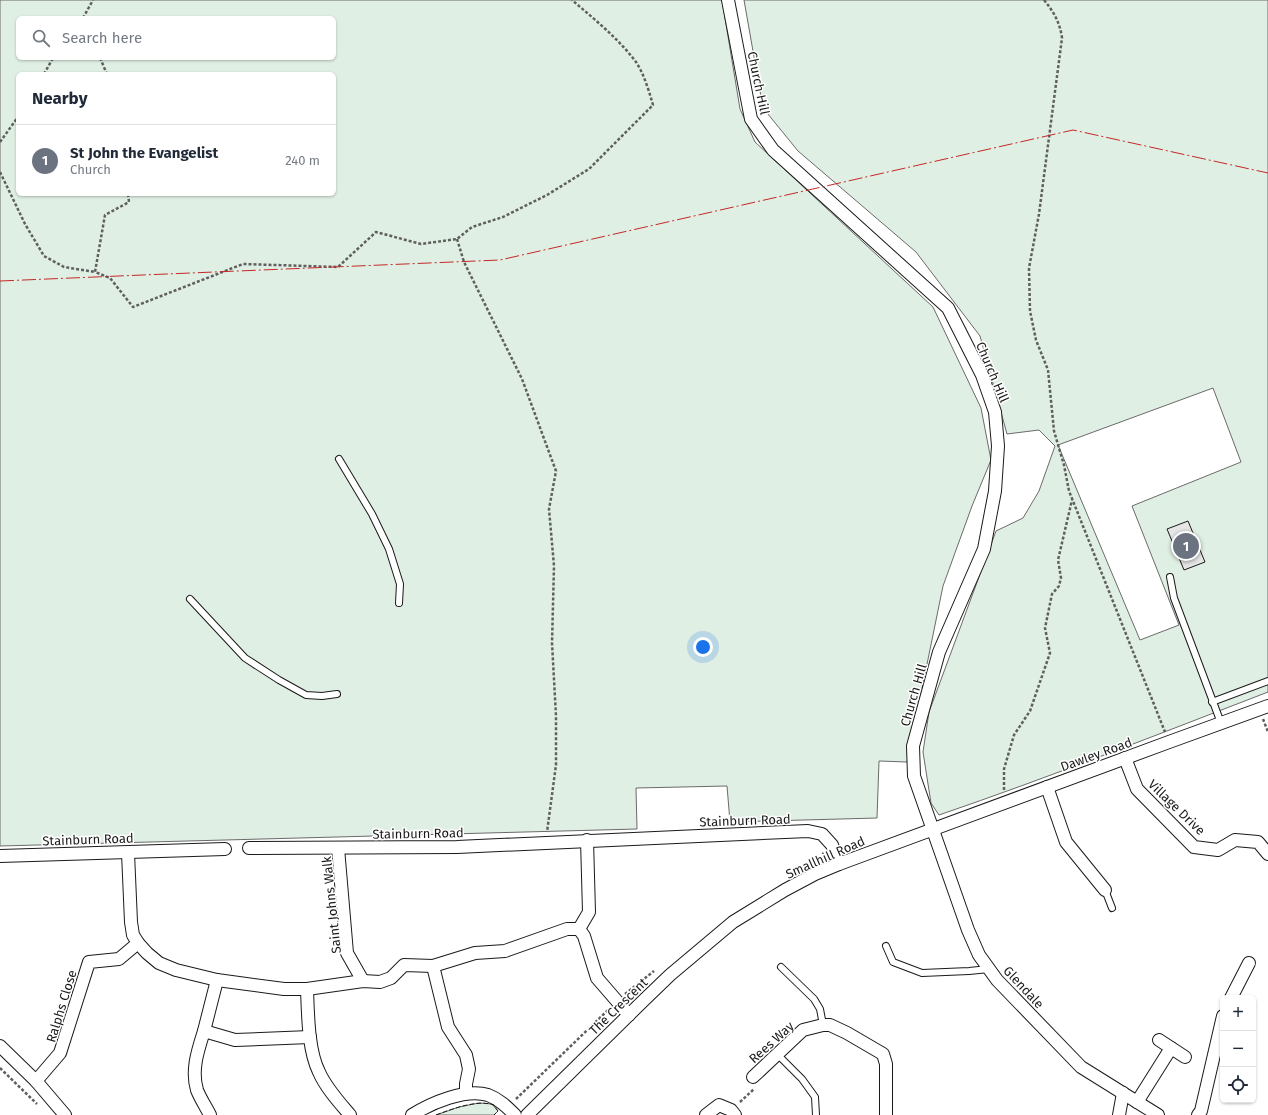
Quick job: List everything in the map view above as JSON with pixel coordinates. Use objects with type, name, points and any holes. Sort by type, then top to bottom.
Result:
[{"type":"street","name":"Church Hill","points":[[728,0],[751,119],[773,150],[948,308],[982,375],[995,412],[998,446],[996,490],[984,549],[939,652],[913,746],[914,776],[933,829]]},
{"type":"street","name":"Dawley Road","points":[[933,829],[1268,706]]},
{"type":"street","name":"Village Drive","points":[[1126,758],[1137,789],[1194,847],[1218,850],[1235,840],[1250,841],[1258,842],[1268,854]]},
{"type":"street","points":[[1047,787],[1066,842],[1105,890]]},
{"type":"street","name":"Smallhill Road","points":[[733,922],[785,890],[815,874],[933,829]]},
{"type":"street","name":"Glendale","points":[[933,829],[968,930],[979,955],[997,980],[1081,1067],[1158,1115]]},
{"type":"street","name":"Stainburn Road","points":[[249,848],[457,846],[808,831],[822,834],[832,845],[839,864]]},
{"type":"street","points":[[579,929],[589,912],[587,840]]},
{"type":"street","name":"Saint Johns Walk","points":[[338,848],[347,953],[363,981]]},
{"type":"street","name":"Stainburn Road","points":[[0,856],[225,849]]},
{"type":"street","points":[[128,853],[131,922],[133,935],[138,943],[159,963],[176,970],[217,980],[284,989],[307,989],[363,981],[380,982],[391,978],[404,965],[433,966],[475,953],[505,951],[567,929],[579,929]]},
{"type":"street","name":"The Crescent","points":[[527,1115],[670,975],[733,922]]},
{"type":"street","points":[[579,929],[584,936],[597,978],[629,1015]]},
{"type":"street","name":"Ralphs Close","points":[[36,1081],[60,1053],[89,962],[119,959],[138,943]]},
{"type":"street","points":[[1233,995],[1249,963]]},
{"type":"street","points":[[433,966],[448,1027],[466,1055],[469,1069],[466,1093]]},
{"type":"street","points":[[210,1115],[197,1090],[195,1062],[217,980]]},
{"type":"street","points":[[307,989],[310,1037],[318,1071],[326,1085],[350,1115]]},
{"type":"street","points":[[823,1025],[830,1025],[847,1033],[883,1054],[886,1064],[886,1115]]},
{"type":"street","name":"Rees Way","points":[[753,1077],[803,1030],[823,1025]]},
{"type":"street","points":[[1198,1115],[1201,1111],[1209,1081],[1220,1030]]},
{"type":"street","points":[[204,1031],[235,1040],[310,1037]]},
{"type":"street","points":[[1159,1040],[1185,1057]]},
{"type":"street","points":[[0,1046],[36,1081],[65,1115]]},
{"type":"street","points":[[1137,1102],[1171,1048]]},
{"type":"street","points":[[1119,1115],[1122,1092]]},
{"type":"street","points":[[412,1115],[433,1104],[466,1093],[487,1095],[503,1103],[512,1111]]},
{"type":"street","points":[[706,1115],[719,1105],[733,1113]]},
{"type":"lane","points":[[339,459],[372,514],[389,549],[400,584],[399,603]]},
{"type":"lane","points":[[1170,577],[1174,598],[1221,723]]},
{"type":"lane","points":[[190,599],[245,658],[279,680],[306,695],[322,696],[337,694]]},
{"type":"lane","points":[[1212,702],[1268,681]]},
{"type":"lane","points":[[1105,890],[1112,908]]},
{"type":"lane","points":[[886,946],[893,962],[922,973],[969,972],[989,969]]},
{"type":"lane","points":[[781,967],[814,999],[820,1009],[823,1025]]},
{"type":"lane","points":[[777,1054],[802,1079],[816,1097],[816,1115]]},
{"type":"path","points":[[84,16],[92,0]]},
{"type":"path","points":[[0,172],[25,224],[44,256],[64,267],[95,272],[110,278],[133,307],[243,264],[338,267],[376,232],[421,244],[458,239],[472,227],[503,217],[548,195],[589,169],[652,105],[649,91],[636,63],[606,30],[572,0]]},
{"type":"path","points":[[1044,0],[1052,9],[1061,26],[1062,38],[1039,214],[1029,268],[1030,311],[1036,340],[1048,370],[1054,431],[1064,465],[1069,491],[1169,742]]},
{"type":"path","points":[[45,72],[52,60]]},
{"type":"path","points":[[101,60],[106,72]]},
{"type":"path","points":[[0,142],[16,120]]},
{"type":"path","points":[[95,272],[106,215],[129,202],[128,196]]},
{"type":"path","points":[[458,239],[464,262],[522,379],[556,471],[549,509],[554,566],[552,643],[556,716],[556,766],[546,842]]},
{"type":"path","points":[[1004,803],[1004,769],[1014,735],[1030,711],[1050,653],[1045,628],[1052,594],[1059,586],[1061,578],[1058,560],[1072,500]]},
{"type":"path","points":[[512,1111],[617,1001],[654,971],[670,975]]},
{"type":"path","points":[[0,1068],[38,1104]]},
{"type":"path","points":[[733,1113],[754,1090],[753,1077]]},
{"type":"green space","points":[[0,0],[722,0],[740,109],[755,142],[933,307],[981,408],[991,460],[972,506],[943,586],[907,762],[879,761],[877,818],[730,822],[727,786],[636,788],[637,829],[0,846]]},
{"type":"green space","points":[[744,0],[1268,0],[1268,692],[981,801],[939,815],[931,803],[923,752],[929,712],[996,531],[1023,518],[1039,491],[1055,446],[1039,430],[1007,434],[980,336],[916,252],[798,151],[763,108]],"holes":[[[1213,388],[1241,462],[1132,506],[1179,625],[1140,640],[1058,445]]]},
{"type":"green space","points":[[479,1103],[492,1104],[498,1111],[494,1115],[436,1115],[459,1107]]},
{"type":"building","points":[[1188,521],[1205,562],[1184,570],[1167,529]]},
{"type":"fence","points":[[436,1115],[480,1103],[494,1105],[498,1111],[494,1115]]},
{"type":"power","points":[[0,281],[500,260],[1073,130],[1268,173]]},
{"type":"place","name":"St John the Evangelist","points":[[1186,546]]}]
